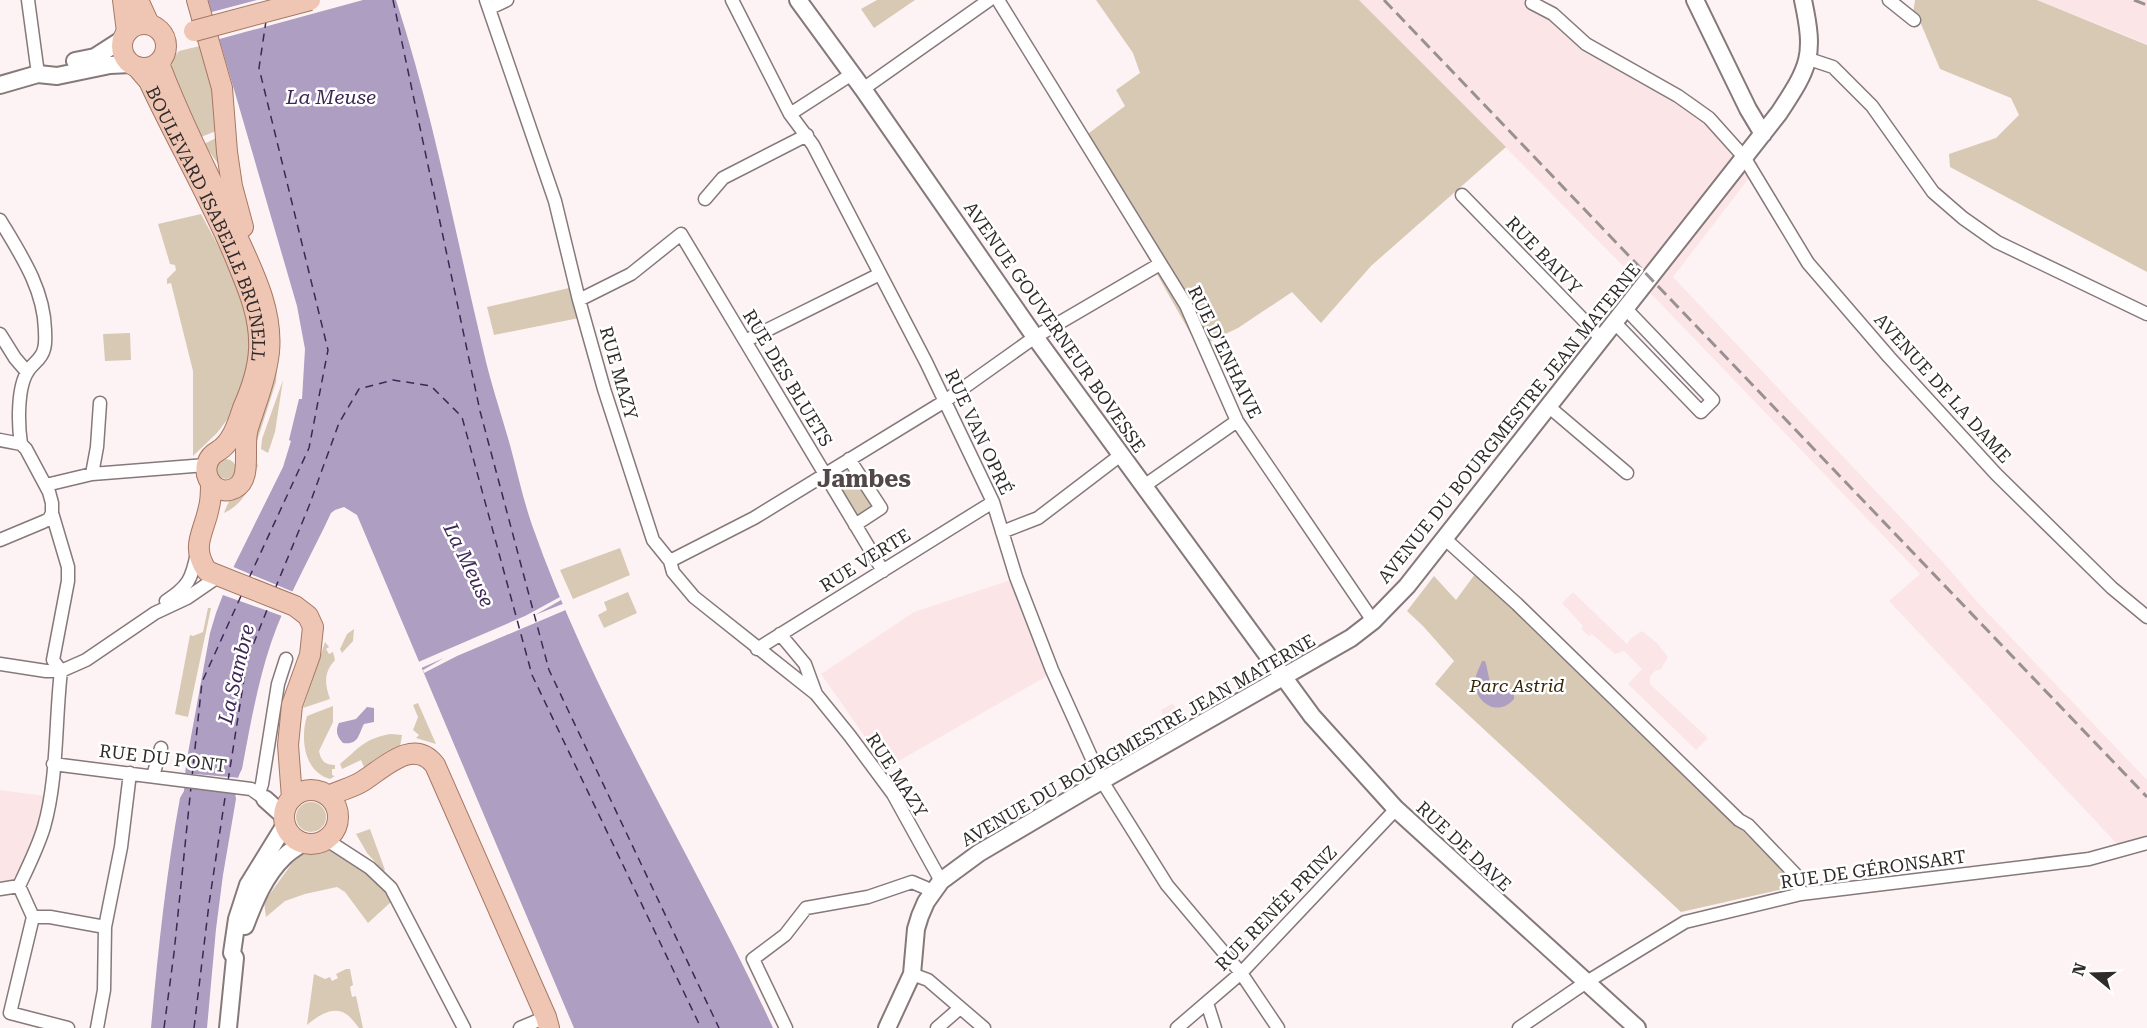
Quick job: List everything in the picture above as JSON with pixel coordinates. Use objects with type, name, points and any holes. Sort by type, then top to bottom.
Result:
[{"type":"main road","points":[[123,0],[125,35],[123,53],[134,66]]},
{"type":"main road","name":"BOULEVARD ISABELLE BRUNELL","points":[[138,0],[159,42],[175,103],[254,276],[266,312],[269,352],[264,376],[244,439],[246,473],[236,488],[230,490],[218,514],[211,540],[213,558],[219,576]]},
{"type":"main road","points":[[197,0],[222,88],[232,186],[251,250],[254,276]]},
{"type":"main road","points":[[159,42],[310,0]]},
{"type":"main road","name":"AVENUE GOUVERNEUR BOVESSE","points":[[798,0],[863,89],[1035,337],[1283,676]]},
{"type":"main road","points":[[1695,0],[1748,109],[1763,134]]},
{"type":"main road","points":[[1803,0],[1809,36],[1809,59]]},
{"type":"main road","points":[[0,85],[38,74],[51,65],[95,57],[133,27],[141,24],[159,42]]},
{"type":"main road","points":[[38,74],[57,76],[110,65],[153,67],[159,42]]},
{"type":"main road","name":"AVENUE DU BOURGMESTRE JEAN MATERNE","points":[[888,1028],[912,974],[916,929],[920,916],[937,886],[979,854],[1351,638],[1373,621],[1407,586],[1763,134],[1802,79],[1809,59]]},
{"type":"main road","name":"BOULEVARD ISABELLE BRUNELL","points":[[134,66],[149,81],[212,204],[254,303],[259,349],[255,375],[233,434],[221,450],[212,455],[208,474]]},
{"type":"main road","points":[[221,450],[233,450],[245,461]]},
{"type":"main road","points":[[208,474],[220,489],[230,490]]},
{"type":"main road","points":[[208,474],[209,509],[198,549],[207,571],[295,606],[308,616],[313,627],[310,654],[292,705],[288,745],[287,811],[291,835],[303,842],[314,844],[324,841],[334,831],[338,817],[355,796],[362,782]]},
{"type":"main road","name":"RUE DE DAVE","points":[[1283,676],[1312,716],[1396,809],[1636,1028]]},
{"type":"main road","points":[[290,732],[297,759],[321,793],[335,805],[338,817]]},
{"type":"main road","points":[[235,958],[232,953],[241,903],[257,869],[269,852],[287,811],[301,791],[321,793],[362,782],[393,761],[411,753],[426,756],[435,765],[547,1023]]},
{"type":"main road","name":"RUE DU PONT","points":[[262,796],[287,811]]},
{"type":"main road","points":[[228,1028],[235,958],[239,952],[242,933],[253,905],[272,870],[285,855],[303,842]]},
{"type":"street","points":[[28,0],[38,74]]},
{"type":"street","points":[[488,4],[507,0]]},
{"type":"street","name":"RUE VAN OPRÉ","points":[[732,0],[790,114],[807,135],[880,274],[945,401],[993,502],[1016,577],[1052,670],[1102,781],[1167,885],[1241,973],[1278,1028]]},
{"type":"street","points":[[863,89],[989,0]]},
{"type":"street","name":"RUE D'ENHAIVE","points":[[998,0],[1186,305],[1237,422],[1373,621]]},
{"type":"street","points":[[1889,0],[1914,20]]},
{"type":"street","name":"AVENUE DE LA DAME","points":[[1532,3],[1552,15],[1586,44],[1694,106],[1709,118],[1744,157],[1808,263],[1889,357],[1996,474],[2112,588],[2147,617]]},
{"type":"street","name":"RUE MAZY","points":[[488,4],[555,201],[579,300],[653,540],[670,561],[673,572],[694,597],[816,694],[893,794],[937,886]]},
{"type":"street","points":[[1809,59],[1833,67],[1872,106],[1933,192],[1963,218],[1997,242],[2147,314]]},
{"type":"street","points":[[790,114],[852,74]]},
{"type":"street","points":[[705,199],[723,178],[807,135]]},
{"type":"street","name":"RUE BAIVY","points":[[1461,195],[1602,339]]},
{"type":"street","points":[[0,220],[33,276],[45,326],[45,348],[27,372],[19,412],[21,444]]},
{"type":"street","name":"RUE DES BLUETS","points":[[579,300],[630,274],[681,234],[882,571]]},
{"type":"street","points":[[670,561],[754,518],[945,401],[1035,337],[1160,264]]},
{"type":"street","points":[[745,341],[880,274]]},
{"type":"street","points":[[1615,323],[1701,412],[1713,400],[1626,309]]},
{"type":"street","points":[[0,334],[27,372]]},
{"type":"street","points":[[92,474],[97,447],[100,403]]},
{"type":"street","points":[[1548,406],[1627,473]]},
{"type":"street","points":[[1144,486],[1237,422]]},
{"type":"street","points":[[0,440],[21,444],[46,484],[68,567],[68,581],[53,660],[61,671],[45,824],[39,844],[19,886],[33,917],[9,1013],[68,1028]]},
{"type":"street","points":[[1002,532],[1038,518],[1122,454]]},
{"type":"street","points":[[849,459],[881,508],[855,525]]},
{"type":"street","points":[[46,484],[92,474],[208,474]]},
{"type":"street","name":"RUE VERTE","points":[[757,649],[993,502]]},
{"type":"street","points":[[0,540],[49,519],[52,513]]},
{"type":"street","points":[[1444,538],[1517,604],[1739,820],[1748,825],[1795,874],[1800,894]]},
{"type":"street","points":[[155,613],[188,582],[194,572],[198,549]]},
{"type":"street","points":[[0,664],[61,671],[86,660],[155,613],[187,598],[219,576]]},
{"type":"street","name":"RUE MAZY","points":[[780,634],[805,664],[816,694]]},
{"type":"street","points":[[262,796],[278,684],[286,658]]},
{"type":"street","points":[[153,776],[161,748]]},
{"type":"street","name":"RUE DU PONT","points":[[53,764],[242,787],[254,789],[262,796]]},
{"type":"street","points":[[98,1028],[104,990],[105,927],[121,847],[130,773]]},
{"type":"street","name":"RUE RENÉE PRINZ","points":[[1178,1028],[1241,973],[1396,809]]},
{"type":"street","points":[[324,841],[333,844],[370,868],[391,888],[464,1028]]},
{"type":"street","name":"RUE DE GÉRONSART","points":[[1519,1028],[1585,983],[1685,922],[1800,894],[2089,859],[2147,843]]},
{"type":"street","points":[[786,1028],[753,959],[785,935],[806,908],[868,897],[912,882],[937,886]]},
{"type":"street","points":[[0,889],[19,886]]},
{"type":"street","points":[[33,917],[50,917],[105,927]]},
{"type":"street","points":[[912,974],[928,980],[984,1028]]},
{"type":"street","points":[[1207,1003],[1215,1028]]},
{"type":"street","points":[[937,1028],[960,1008]]},
{"type":"street","points":[[520,1028],[547,1023]]},
{"type":"shaded area","points":[[1359,0],[1541,0],[1568,20],[1586,39],[1697,99],[1717,116],[1759,165],[1673,277],[2147,780],[2147,836],[2118,845],[1889,601],[1920,574],[1658,301]]},
{"type":"shaded area","points":[[2037,0],[2147,0],[2147,44]]},
{"type":"shaded area","points":[[1011,580],[1031,625],[1047,676],[883,770],[870,744],[821,674],[914,612]]},
{"type":"shaded area","points":[[1573,592],[1627,644],[1631,638],[1642,631],[1657,643],[1668,657],[1661,669],[1655,671],[1650,677],[1650,684],[1708,738],[1696,750],[1628,684],[1642,669],[1624,651],[1615,654],[1592,634],[1589,636],[1581,629],[1583,626],[1562,603]]},
{"type":"shaded area","points":[[1173,703],[1180,717],[1167,725],[1161,710]]},
{"type":"shaded area","points":[[0,790],[45,796],[41,823],[20,873],[9,883],[0,884]]},
{"type":"green space","points":[[877,0],[915,0],[874,28],[861,9]]},
{"type":"green space","points":[[1096,0],[1359,0],[1506,147],[1371,266],[1321,323],[1292,292],[1238,328],[1198,347],[1081,139],[1125,106],[1116,90],[1140,73],[1133,53]]},
{"type":"green space","points":[[1915,0],[2037,0],[2147,45],[2147,272],[1950,167],[1949,154],[1996,138],[2019,115],[2011,98],[1940,69],[1921,24],[1911,27]]},
{"type":"green space","points":[[208,44],[221,129],[201,137],[172,72],[172,60],[179,51]]},
{"type":"green space","points":[[224,134],[228,178],[204,144]]},
{"type":"green space","points":[[201,214],[244,294],[250,349],[247,373],[233,412],[217,433],[193,456],[193,371],[171,283],[167,284],[167,279],[176,270],[175,265],[170,264],[158,224]]},
{"type":"green space","points":[[569,288],[579,318],[494,335],[487,307]]},
{"type":"green space","points":[[130,333],[131,360],[105,361],[103,334]]},
{"type":"green space","points":[[278,355],[276,382],[257,441],[251,438]]},
{"type":"green space","points":[[283,380],[275,432],[268,453],[261,449],[262,439]]},
{"type":"green space","points":[[226,459],[233,462],[236,469],[233,476],[226,479],[219,476],[216,469],[219,462]]},
{"type":"green space","points":[[255,462],[258,465],[246,493],[237,505],[224,513],[234,493]]},
{"type":"green space","points":[[848,470],[874,506],[857,520],[834,479]]},
{"type":"green space","points":[[620,548],[630,575],[573,599],[560,570]]},
{"type":"green space","name":"Parc Astrid","points":[[1478,570],[1788,875],[1791,882],[1788,888],[1681,912],[1435,684],[1454,661],[1407,611],[1434,576],[1456,600]]},
{"type":"green space","points":[[628,592],[637,613],[604,628],[598,615],[607,610],[604,602]]},
{"type":"green space","points":[[208,608],[211,608],[188,717],[175,714],[190,635],[203,632]]},
{"type":"green space","points":[[354,629],[353,641],[342,653],[340,649],[347,634]]},
{"type":"green space","points":[[325,642],[329,647],[326,649],[329,654],[333,652],[335,660],[328,670],[326,679],[330,699],[303,708]]},
{"type":"green space","points":[[418,703],[436,744],[416,738],[419,735],[413,730],[418,717],[413,705]]},
{"type":"green space","points":[[333,706],[333,722],[319,751],[324,762],[335,765],[332,775],[335,776],[330,779],[321,775],[309,762],[304,734],[307,716]]},
{"type":"green space","points":[[391,734],[402,735],[400,747],[380,756],[364,767],[361,760],[342,769],[340,764],[363,744]]},
{"type":"green space","points":[[311,802],[322,806],[326,817],[322,828],[311,832],[300,828],[296,817],[300,806]]},
{"type":"green space","points":[[370,829],[385,870],[383,871],[367,853],[356,834]]},
{"type":"green space","points":[[332,850],[349,858],[385,887],[391,902],[368,923],[345,892],[337,887],[285,901],[266,917],[264,902],[298,855],[304,852]]},
{"type":"green space","points":[[350,969],[353,985],[350,987],[352,997],[356,996],[363,1028],[359,1028],[346,1014],[336,1011],[330,1011],[307,1025],[314,974],[325,979],[330,977],[332,981],[338,978],[336,974]]},
{"type":"water","name":"La Meuse","points":[[208,0],[396,0],[432,130],[489,373],[532,525],[557,590],[615,717],[773,1028],[574,1028],[357,515],[344,507],[331,513],[299,578],[277,627],[262,674],[242,769],[237,780],[216,929],[207,1028],[151,1028],[171,855],[210,633],[234,566],[283,467],[291,441],[289,440],[299,399],[302,399],[305,349],[297,306]]},
{"type":"water","points":[[1482,661],[1485,661],[1494,691],[1514,694],[1514,699],[1508,704],[1496,708],[1480,698],[1475,682]]},
{"type":"water","points":[[367,707],[374,708],[374,722],[364,724],[355,741],[343,743],[337,734],[339,723],[356,719]]},
{"type":"pier","points":[[257,0],[363,0],[216,40],[208,13]]},
{"type":"pier","points":[[231,566],[296,593],[285,617],[220,594]]},
{"type":"pier","points":[[560,597],[561,600],[535,615],[565,603],[568,609],[457,656],[424,673],[423,670],[444,658],[419,669],[416,663],[525,616]]},
{"type":"pier","points":[[183,773],[241,778],[238,794],[182,787]]},
{"type":"ferry route","points":[[393,0],[480,411],[549,670],[719,1028]]},
{"type":"ferry route","points":[[249,578],[309,448],[328,350],[259,68],[266,21]]},
{"type":"ferry route","points":[[275,589],[309,506],[339,423],[359,389],[393,380],[431,386],[462,417],[532,675],[701,1028]]},
{"type":"ferry route","points":[[192,777],[202,682],[241,596]]},
{"type":"ferry route","points":[[228,781],[247,660],[269,605]]},
{"type":"ferry route","points":[[164,1028],[191,787]]},
{"type":"ferry route","points":[[194,1028],[226,791]]},
{"type":"railway","points":[[1384,0],[2147,797]]},
{"type":"railway","points":[[2134,0],[2147,5]]},
{"type":"district","name":"Jambes","points":[[864,479]]},
{"type":"water label","name":"La Sambre","points":[[236,674]]}]
